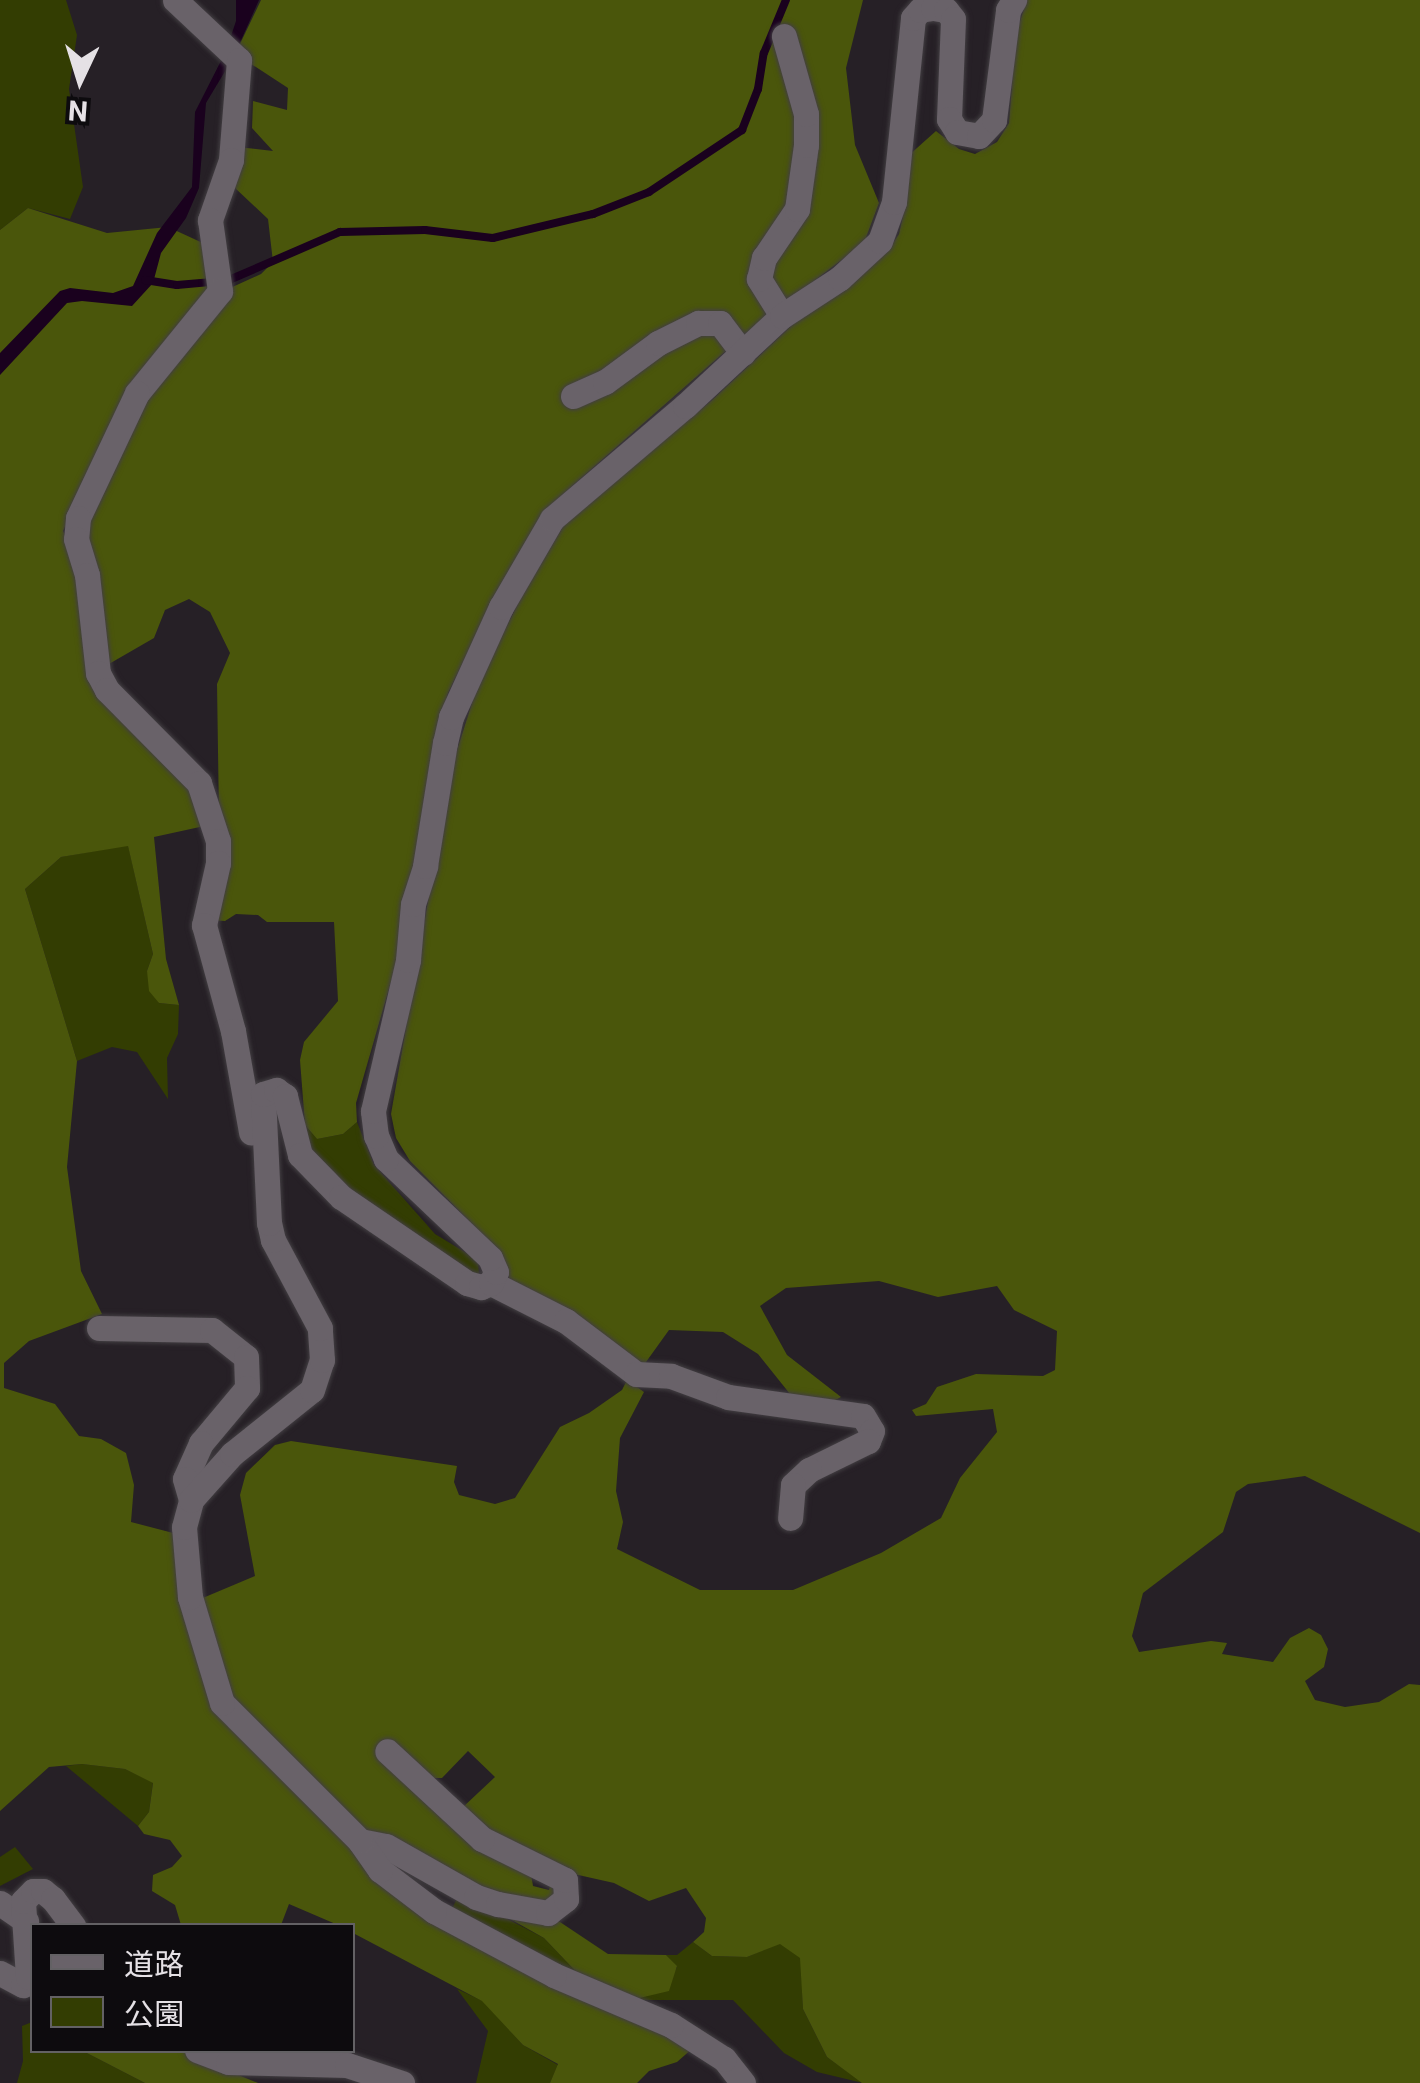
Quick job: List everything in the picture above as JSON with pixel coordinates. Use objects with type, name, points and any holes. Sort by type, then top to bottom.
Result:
[{"type":"street","points":[[175,0],[232,49],[239,67],[231,160],[210,220],[220,292],[137,392],[78,518],[76,539],[87,576],[98,673],[107,690],[199,783],[218,841],[218,863],[204,925],[233,1032],[246,1122],[264,1159]]},
{"type":"street","points":[[491,1283],[496,1272],[490,1258],[386,1158],[374,1125],[375,1098],[408,960],[413,904],[425,866],[452,717],[500,607],[552,518],[782,316],[865,257],[890,224],[912,18],[920,10],[933,8],[946,10],[953,19],[949,119],[957,132],[980,136],[994,120],[1008,10],[1014,0]]},
{"type":"street","points":[[782,316],[759,279],[764,258],[797,209],[806,145],[806,114],[784,36]]},
{"type":"street","points":[[573,396],[605,382],[658,343],[698,322],[720,323],[743,353]]},
{"type":"street","points":[[743,2083],[724,2059],[671,2025],[554,1976],[434,1910],[380,1870],[360,1840],[222,1704],[184,1568],[184,1527],[191,1500],[232,1454],[312,1390],[322,1360],[320,1328],[273,1240],[262,1094],[276,1090],[285,1096],[300,1155],[309,1168],[428,1260],[467,1284],[491,1283],[566,1321],[636,1374],[671,1376],[728,1397],[863,1416],[872,1432],[868,1441],[809,1470],[793,1486],[790,1518]]},
{"type":"street","points":[[98,1328],[212,1330],[246,1357],[246,1388],[201,1443],[185,1480],[191,1500]]},
{"type":"street","points":[[360,1840],[386,1846],[462,1890],[498,1904],[548,1913],[566,1900],[565,1880],[482,1839],[387,1752]]},
{"type":"street","points":[[0,1973],[23,1985],[28,1977],[24,1901],[33,1891],[43,1891],[70,1923]]},
{"type":"street","points":[[0,1903],[26,1921]]},
{"type":"street","points":[[205,2053],[273,2083]]},
{"type":"street","points":[[228,2062],[346,2065],[402,2083]]},
{"type":"green space","points":[[0,0],[66,0],[77,35],[69,89],[83,187],[70,219],[28,208],[0,230]]},
{"type":"green space","points":[[261,0],[863,0],[846,68],[855,145],[879,203],[864,243],[753,327],[546,509],[494,598],[448,693],[434,738],[399,954],[356,1103],[357,1122],[343,1134],[317,1139],[305,1125],[300,1060],[304,1042],[338,1001],[334,922],[267,922],[258,915],[236,914],[225,921],[210,920],[219,818],[217,684],[230,653],[210,612],[189,599],[165,610],[154,638],[102,668],[83,525],[124,427],[228,289],[261,274],[273,262],[268,219],[235,188],[238,147],[273,151],[252,128],[253,101],[287,110],[288,88],[245,60],[239,46]]},
{"type":"green space","points":[[1027,0],[1420,0],[1420,1533],[1305,1476],[1248,1484],[1236,1492],[1223,1532],[1143,1593],[1132,1636],[1139,1652],[1211,1641],[1227,1643],[1222,1654],[1273,1662],[1290,1638],[1309,1628],[1321,1635],[1328,1649],[1324,1667],[1305,1681],[1315,1700],[1345,1707],[1379,1702],[1409,1684],[1420,1685],[1420,2083],[862,2083],[827,2057],[803,2009],[800,1958],[780,1944],[747,1957],[712,1956],[693,1942],[704,1932],[706,1918],[686,1888],[649,1901],[614,1883],[565,1872],[506,1846],[462,1808],[495,1777],[468,1751],[442,1778],[423,1778],[531,1874],[533,1886],[549,1890],[552,1880],[557,1902],[512,1903],[350,1823],[234,1708],[198,1600],[255,1576],[240,1495],[246,1473],[275,1445],[291,1441],[457,1466],[454,1482],[459,1495],[495,1504],[515,1498],[560,1427],[622,1390],[627,1380],[644,1392],[620,1438],[616,1491],[623,1522],[617,1549],[700,1590],[793,1590],[881,1553],[941,1518],[960,1478],[997,1432],[993,1409],[916,1416],[912,1410],[926,1404],[937,1387],[976,1374],[1043,1376],[1055,1370],[1057,1331],[1014,1310],[997,1286],[938,1297],[879,1281],[786,1288],[760,1306],[787,1355],[841,1397],[830,1403],[794,1399],[758,1354],[723,1332],[669,1330],[641,1369],[511,1289],[507,1268],[495,1247],[410,1161],[396,1138],[391,1114],[451,769],[479,681],[521,598],[567,520],[711,401],[805,313],[867,271],[889,249],[899,234],[906,202],[908,156],[936,131],[959,149],[975,154],[997,142],[1009,123],[1016,33]]},
{"type":"green space","points":[[28,208],[107,233],[168,227],[205,244],[211,297],[76,503],[63,531],[77,557],[88,659],[176,762],[209,825],[154,837],[166,959],[179,1005],[159,1003],[149,991],[147,971],[153,954],[128,846],[61,857],[25,889],[77,1061],[67,1167],[81,1271],[102,1314],[29,1341],[4,1363],[4,1388],[55,1404],[79,1436],[101,1439],[126,1453],[134,1485],[131,1522],[177,1534],[214,1701],[381,1881],[693,2048],[677,2062],[649,2071],[637,2083],[550,2083],[558,2064],[523,2045],[482,2001],[355,1934],[355,1923],[333,1923],[289,1904],[282,1923],[180,1923],[175,1905],[152,1891],[153,1875],[172,1867],[182,1856],[170,1840],[144,1834],[138,1826],[149,1812],[153,1783],[125,1769],[82,1764],[49,1767],[0,1811],[0,230]]},
{"type":"green space","points":[[128,845],[153,954],[147,971],[159,1003],[179,1005],[178,1034],[167,1058],[168,1099],[137,1052],[112,1047],[77,1061],[25,889],[61,857]]},
{"type":"green space","points":[[357,1122],[374,1165],[435,1234],[478,1260],[479,1274],[473,1275],[368,1207],[307,1151],[305,1125],[317,1139],[343,1134]]},
{"type":"green space","points":[[66,1766],[125,1769],[153,1782],[149,1812],[138,1826]]},
{"type":"green space","points":[[15,1847],[33,1869],[0,1886],[0,1857]]},
{"type":"green space","points":[[459,1894],[544,1938],[584,1980],[451,1911]]},
{"type":"green space","points":[[487,1906],[554,1918],[608,1954],[666,1955],[677,1966],[669,1991],[631,2000],[584,1980],[544,1938]]},
{"type":"green space","points":[[693,1942],[712,1956],[747,1957],[780,1943],[801,1958],[803,2009],[827,2057],[863,2083],[817,2072],[784,2053],[733,2000],[631,2000],[673,1975],[677,1967],[666,1955],[677,1955]]},
{"type":"green space","points":[[457,1989],[483,2001],[523,2045],[558,2065],[550,2083],[476,2083],[488,2031]]},
{"type":"green space","points":[[30,2023],[30,2053],[87,2053],[145,2083],[17,2083],[23,2061],[22,2026]]},
{"type":"green space","points":[[87,2053],[185,2053],[258,2083],[145,2083]]},
{"type":"shaded area","points":[[236,0],[259,0],[233,58],[206,103],[199,188],[186,218],[161,253],[153,283],[132,306],[67,303],[0,375],[0,353],[60,291],[70,288],[113,293],[133,286],[157,233],[192,187],[195,112],[226,51],[236,21]]},
{"type":"waterway","points":[[229,280],[340,232],[425,230],[493,238],[593,214],[649,192],[742,130],[758,89],[764,53],[786,0]]},
{"type":"waterway","points":[[145,280],[177,285],[213,282]]}]
